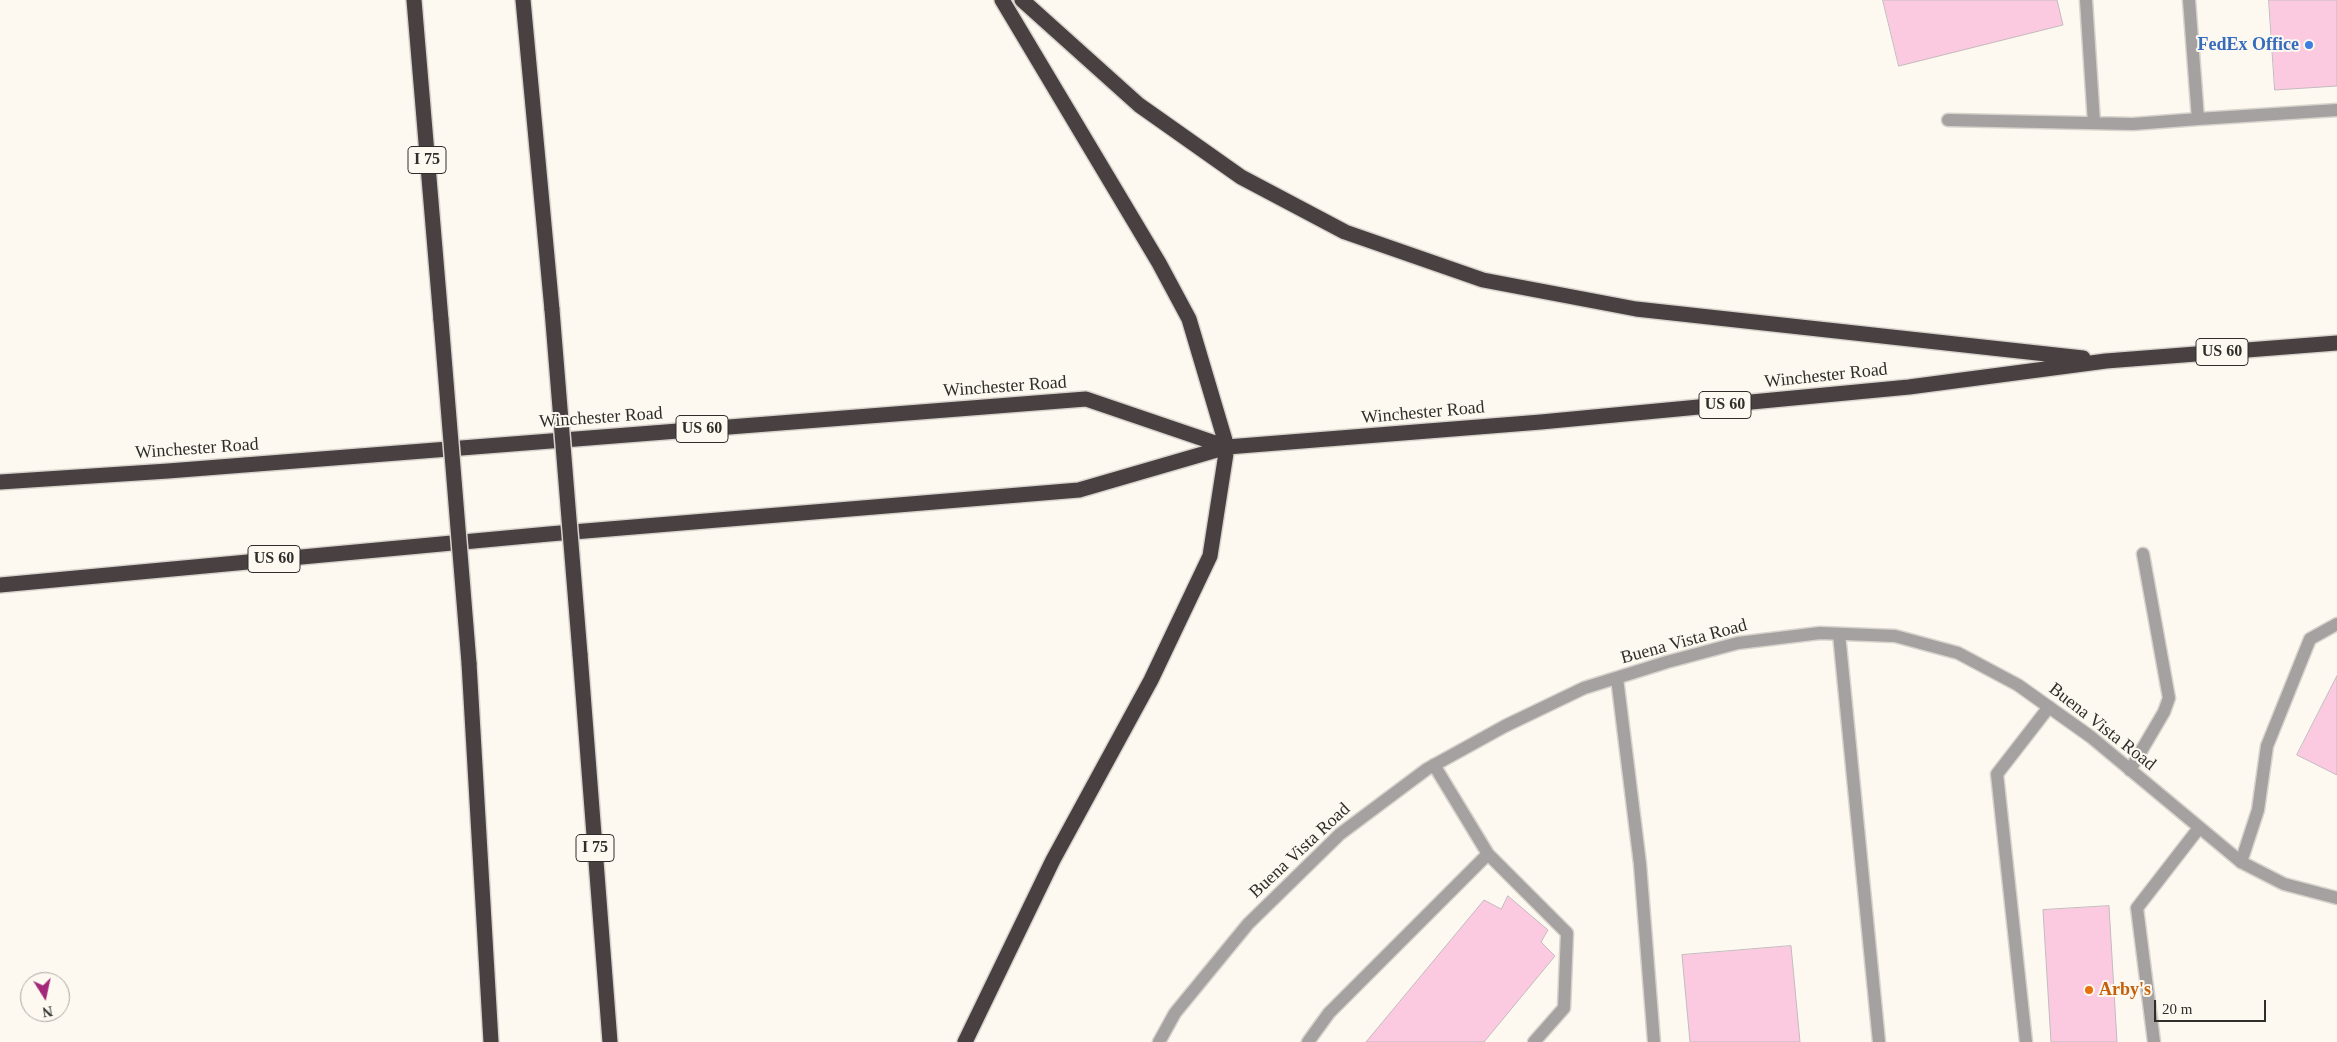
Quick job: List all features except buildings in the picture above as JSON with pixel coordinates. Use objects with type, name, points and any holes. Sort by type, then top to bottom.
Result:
[{"type":"highway","name":"I 75","points":[[414,0],[469,663],[491,1042]]},
{"type":"highway","name":"I 75","points":[[523,0],[552,310],[610,1042]]},
{"type":"highway","points":[[965,1042],[1053,860],[1151,680],[1210,556],[1227,448],[1189,319],[1159,263],[1002,0]]},
{"type":"highway","points":[[1022,0],[1138,105],[1241,177],[1345,232],[1483,280],[1636,309],[2106,361]]},
{"type":"highway","name":"Winchester Road","points":[[0,584],[1079,490],[1227,448],[1541,422],[1900,388],[2106,361],[2337,342]]},
{"type":"highway","name":"Winchester Road","points":[[0,482],[168,471],[1086,399],[1227,448]]},
{"type":"street","points":[[2086,0],[2094,123]]},
{"type":"street","points":[[2189,0],[2198,119]]},
{"type":"street","points":[[1948,120],[2134,124],[2337,110]]},
{"type":"street","points":[[2130,770],[2164,712],[2169,698],[2144,554]]},
{"type":"street","points":[[2241,862],[2258,810],[2267,746],[2270,737],[2310,639],[2337,624]]},
{"type":"street","name":"Buena Vista Road","points":[[1159,1042],[1175,1013],[1248,924],[1340,834],[1434,765],[1505,726],[1584,688],[1738,643],[1820,633],[1895,636],[1958,653],[2018,685],[2092,738],[2241,862],[2284,884],[2337,898]]},
{"type":"street","points":[[1839,634],[1879,1042]]},
{"type":"street","points":[[1617,678],[1640,864],[1654,1042]]},
{"type":"street","points":[[2026,1042],[1996,774],[2049,707]]},
{"type":"street","points":[[1434,765],[1488,854],[1567,934],[1564,1008],[1534,1042]]},
{"type":"street","points":[[2154,1042],[2137,908],[2199,828]]},
{"type":"street","points":[[1308,1042],[1329,1013],[1488,854]]},
{"type":"place","name":"FedEx Office","points":[[2309,45]]},
{"type":"place","name":"Arby's","points":[[2089,990]]}]
